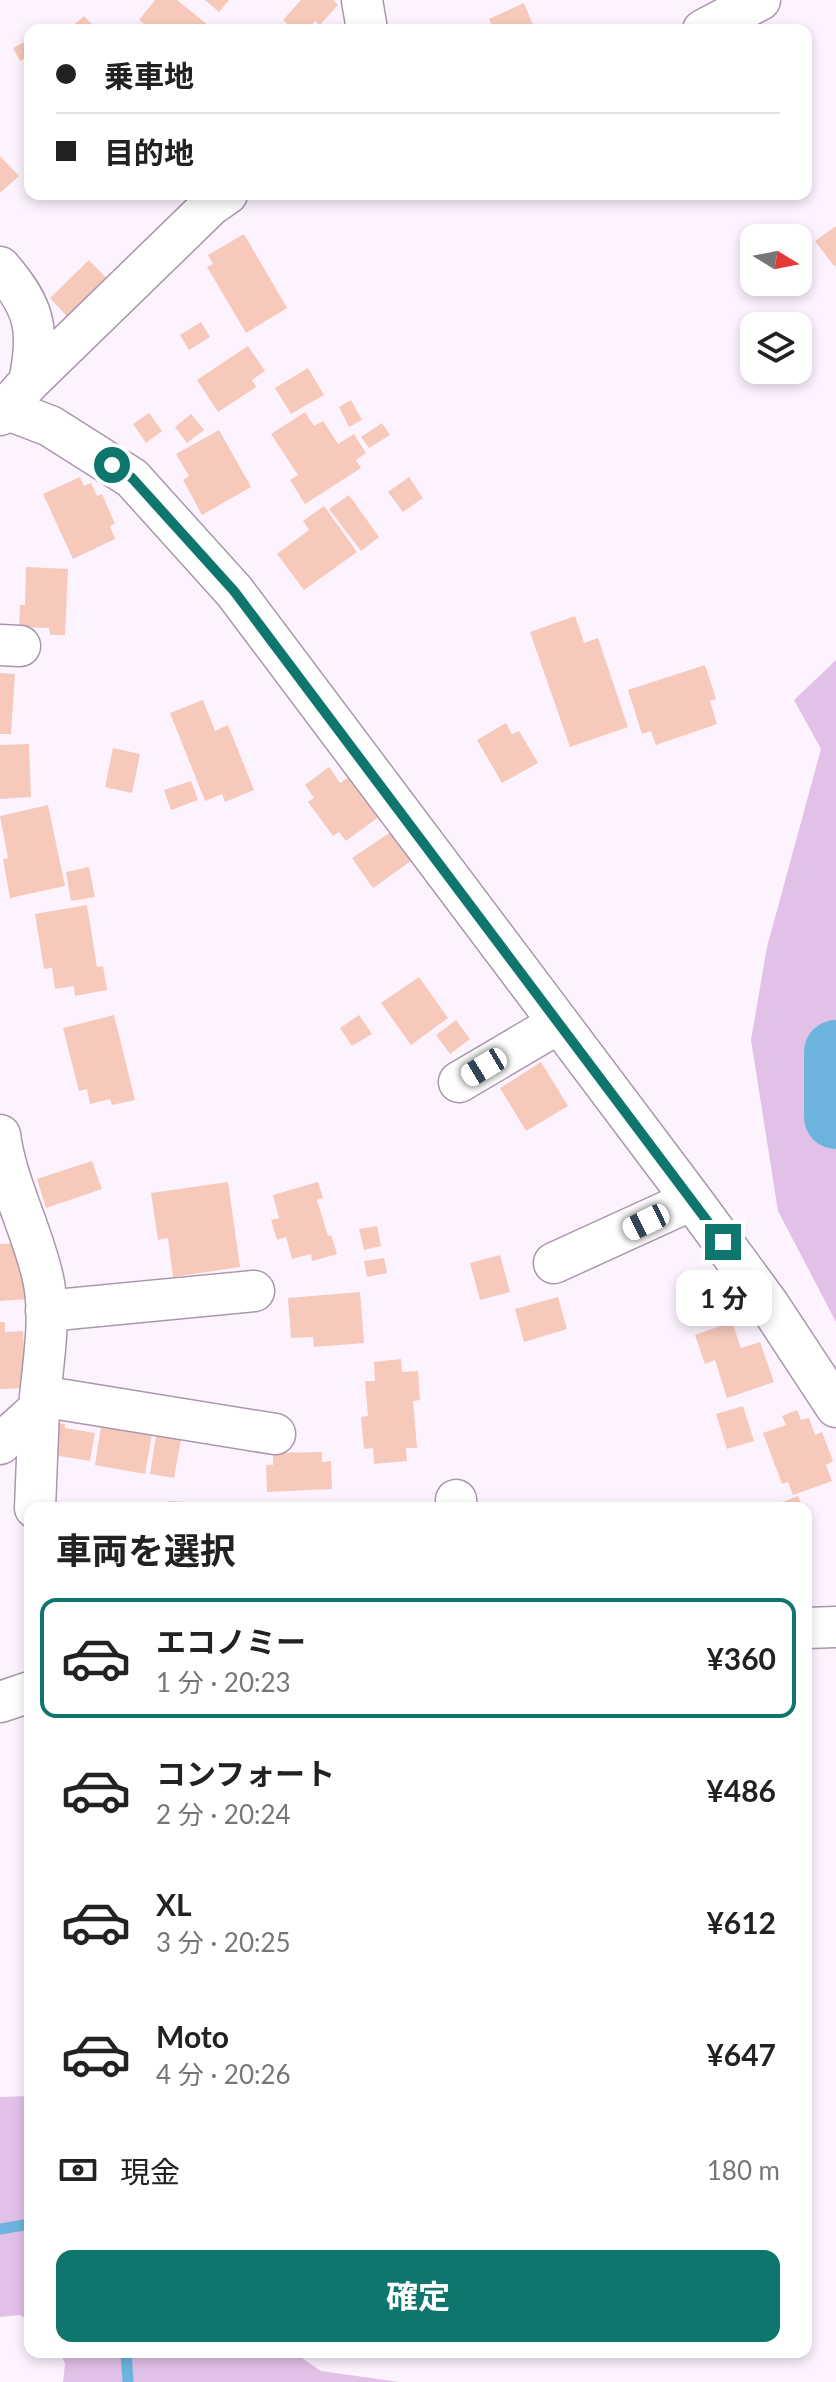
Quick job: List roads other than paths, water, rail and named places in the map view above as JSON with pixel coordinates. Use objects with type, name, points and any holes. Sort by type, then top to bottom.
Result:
[{"type":"street","points":[[362,0],[366,24]]},
{"type":"street","points":[[714,24],[760,0]]},
{"type":"street","points":[[8,403],[218,200]]},
{"type":"street","points":[[0,267],[32,312],[36,346],[8,403]]},
{"type":"street","points":[[8,403],[132,478],[234,591],[692,1200],[769,1305],[836,1407]]},
{"type":"street","points":[[459,1082],[559,1023]]},
{"type":"street","points":[[1,1152],[43,1278],[46,1311],[35,1502]]},
{"type":"street","points":[[554,1263],[692,1200]]},
{"type":"street","points":[[46,1311],[254,1291]]},
{"type":"street","points":[[39,1403],[275,1434]]},
{"type":"street","points":[[0,1444],[39,1403]]},
{"type":"street","points":[[812,1628],[836,1627]]},
{"type":"street","points":[[0,1702],[24,1694]]},
{"type":"waterway","points":[[836,1052],[836,1117]]},
{"type":"waterway","points":[[0,2229],[24,2225]]},
{"type":"waterway","points":[[126,2358],[128,2382]]}]
